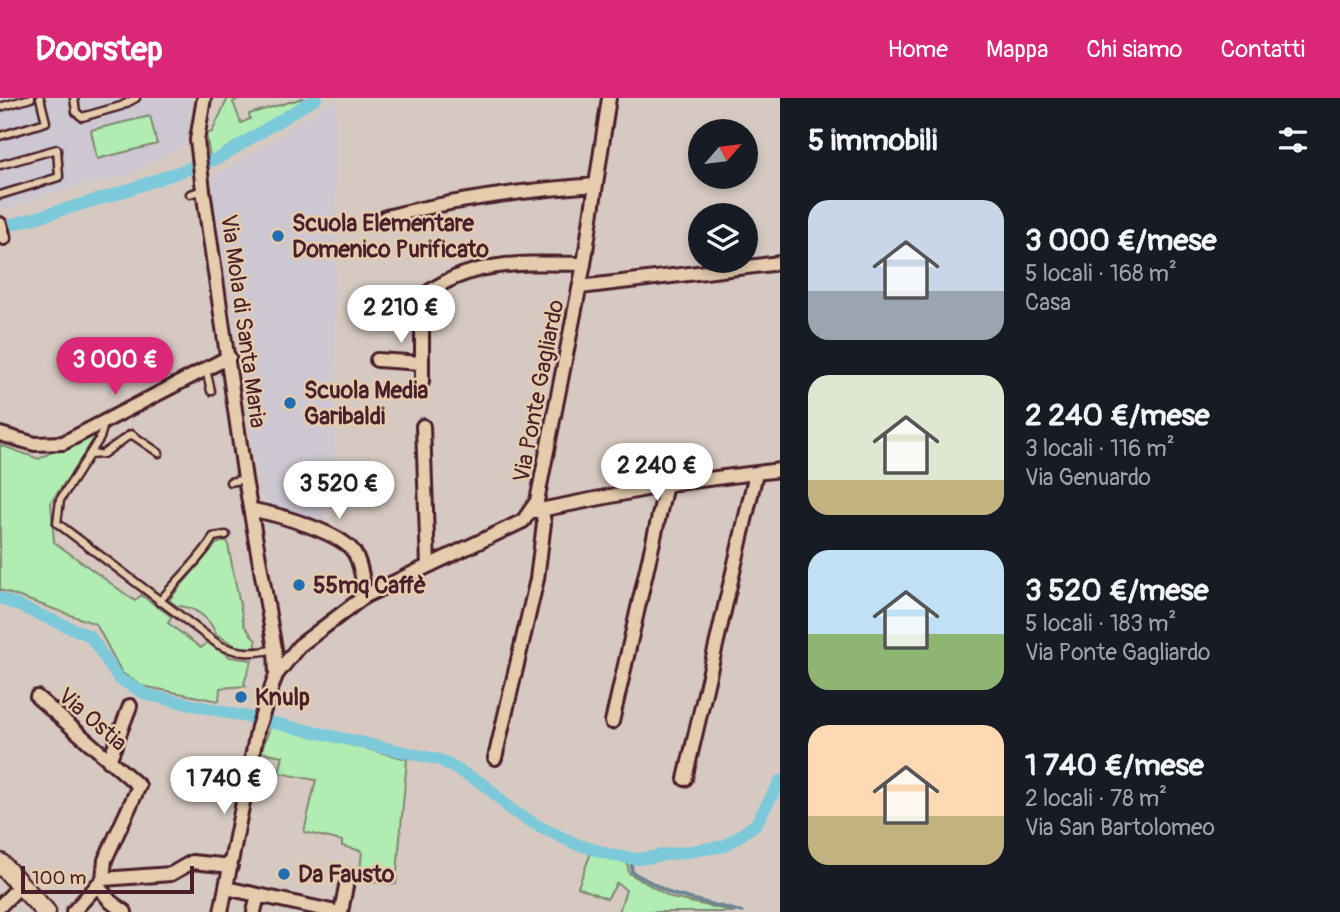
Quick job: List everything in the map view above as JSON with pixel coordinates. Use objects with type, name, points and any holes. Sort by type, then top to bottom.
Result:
[{"type":"street","name":"Via Mola di Santa Maria","points":[[204,98],[197,140],[201,174],[196,192],[229,357],[245,479],[253,510],[275,649],[276,675]]},
{"type":"street","name":"Via Ponte Gagliardo","points":[[276,675],[299,646],[365,596],[523,521],[536,510],[580,287],[609,98]]},
{"type":"street","points":[[386,217],[437,204],[511,191],[596,185]]},
{"type":"street","points":[[0,223],[4,238]]},
{"type":"street","points":[[580,287],[780,262]]},
{"type":"street","points":[[422,382],[422,297],[442,281],[492,265],[584,264]]},
{"type":"street","points":[[0,434],[34,444],[63,443],[205,366],[229,357]]},
{"type":"street","points":[[377,360],[422,363]]},
{"type":"street","points":[[423,426],[428,566]]},
{"type":"street","points":[[495,758],[537,579],[544,523],[536,510],[666,485],[780,470]]},
{"type":"street","points":[[685,779],[756,473]]},
{"type":"street","points":[[611,722],[666,485]]},
{"type":"street","points":[[253,510],[272,513],[348,544],[356,555],[365,596]]},
{"type":"street","points":[[221,912],[258,727],[276,675]]},
{"type":"street","name":"Via Ostia","points":[[37,697],[139,786],[105,860],[100,882],[73,912]]},
{"type":"street","points":[[109,761],[130,706]]},
{"type":"street","points":[[125,912],[111,902],[100,882],[172,874],[192,862],[231,866]]},
{"type":"street","points":[[0,863],[46,912]]},
{"type":"street","points":[[0,906],[22,884]]},
{"type":"street","points":[[226,888],[298,908],[338,912],[346,886]]},
{"type":"street","points":[[254,912],[258,895]]},
{"type":"lane","points":[[0,107],[31,98]]},
{"type":"lane","points":[[0,136],[46,122],[40,98]]},
{"type":"lane","points":[[74,98],[76,112],[82,117],[136,98]]},
{"type":"lane","points":[[0,165],[57,149],[59,177],[0,195]]},
{"type":"lane","points":[[205,366],[211,391]]},
{"type":"lane","points":[[105,421],[100,438],[60,500],[57,523],[159,602],[228,649],[254,654],[275,649]]},
{"type":"lane","points":[[89,455],[103,454],[131,434],[159,453]]},
{"type":"lane","points":[[230,482],[245,479]]},
{"type":"lane","points":[[159,602],[197,556],[208,548],[213,537],[226,535]]},
{"type":"shaded area","points":[[0,98],[192,98],[186,144],[128,176],[67,189],[0,211]]},
{"type":"shaded area","name":"Scuola Elementare Domenico Purificato","points":[[336,99],[334,494],[324,496],[325,527],[271,507],[260,492],[211,179]]},
{"type":"green space","points":[[228,98],[240,98],[233,102],[241,123],[250,119],[249,114],[303,98],[305,103],[210,158],[206,134],[212,132]]},
{"type":"green space","points":[[150,116],[157,144],[97,159],[91,130]]},
{"type":"green space","points":[[91,431],[97,436],[51,502],[54,542],[135,601],[141,595],[172,617],[168,623],[201,648],[208,642],[230,657],[252,660],[244,683],[246,686],[220,688],[219,701],[142,686],[122,673],[96,624],[0,590],[0,445],[39,459]]},
{"type":"green space","points":[[227,540],[244,625],[256,641],[256,649],[236,646],[216,634],[201,614],[177,606],[169,600],[216,544]]},
{"type":"green space","points":[[271,725],[407,759],[396,884],[359,881],[362,851],[342,846],[342,841],[304,832],[316,780],[279,773],[283,756],[261,752]]},
{"type":"green space","points":[[591,853],[627,862],[629,873],[672,898],[736,912],[619,912],[626,890],[617,883],[607,899],[578,887]]},
{"type":"waterway","points":[[0,228],[110,196],[219,158],[316,98]]},
{"type":"waterway","points":[[0,598],[90,636],[119,679],[148,695],[440,760],[485,785],[511,810],[540,827],[576,844],[615,856],[638,859],[725,846],[756,824],[780,781]]},
{"type":"waterway","points":[[631,858],[632,872],[672,894],[742,912]]},
{"type":"place","name":"Scuola Elementare Domenico Purificato","points":[[278,236]]},
{"type":"place","name":"Scuola Media Garibaldi","points":[[290,403]]},
{"type":"place","name":"55mq Caffè","points":[[299,585]]},
{"type":"place","name":"Knulp","points":[[241,697]]},
{"type":"place","name":"Da Fausto","points":[[284,874]]}]
